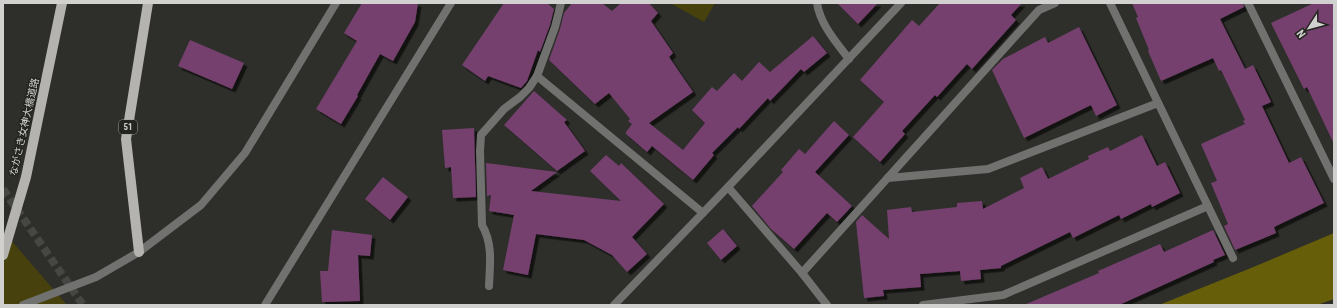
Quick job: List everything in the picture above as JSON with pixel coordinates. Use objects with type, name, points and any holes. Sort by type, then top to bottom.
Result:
[{"type":"main road","name":"ながさき女神大橋道路","points":[[3,255],[26,177],[62,3]]},
{"type":"main road","name":"51","points":[[139,252],[126,139],[148,3]]},
{"type":"street","points":[[23,305],[96,277],[139,252],[201,205],[245,154],[336,3]]},
{"type":"street","points":[[265,305],[451,3]]},
{"type":"street","points":[[489,286],[491,252],[488,235],[482,225],[481,135],[504,109],[530,88],[537,76],[555,27],[561,3]]},
{"type":"street","points":[[817,3],[819,13],[824,23],[849,58]]},
{"type":"street","points":[[614,305],[728,187],[901,3]]},
{"type":"street","points":[[802,273],[1039,10],[1055,3]]},
{"type":"street","points":[[1110,3],[1232,258]]},
{"type":"street","points":[[1248,3],[1334,179]]},
{"type":"street","points":[[537,76],[702,213]]},
{"type":"street","points":[[888,178],[988,169],[1158,103]]},
{"type":"street","points":[[728,187],[802,273],[827,305]]},
{"type":"street","points":[[923,305],[1003,295],[1208,206]]},
{"type":"shaded area","points":[[670,3],[715,3],[704,22]]},
{"type":"shaded area","points":[[3,231],[67,305],[3,305]]},
{"type":"shaded area","points":[[1334,233],[1334,299],[1317,305],[1159,305],[1251,268]]},
{"type":"building","points":[[362,3],[418,3],[415,22],[393,61],[380,54],[357,95],[358,96],[341,124],[316,109],[357,41],[344,33]]},
{"type":"building","points":[[504,3],[547,3],[554,9],[540,52],[538,50],[527,81],[521,88],[488,76],[485,81],[462,65]]},
{"type":"building","points":[[572,3],[602,3],[612,11],[621,3],[649,3],[658,13],[651,21],[673,53],[669,57],[693,92],[649,123],[683,150],[705,123],[692,110],[712,87],[717,91],[734,73],[742,81],[759,62],[770,72],[813,36],[827,53],[804,72],[801,69],[770,101],[768,98],[739,129],[738,127],[712,153],[714,155],[693,180],[652,146],[647,152],[626,134],[632,124],[628,121],[630,119],[609,93],[595,104],[549,60],[564,13]]},
{"type":"building","points":[[837,3],[878,3],[858,24]]},
{"type":"building","points":[[940,3],[1022,3],[1011,15],[1016,20],[972,69],[967,64],[937,97],[935,95],[902,131],[905,134],[880,162],[853,137],[884,102],[860,80],[912,20],[919,26]]},
{"type":"building","points":[[1132,3],[1243,3],[1244,7],[1220,19],[1245,69],[1253,65],[1271,102],[1262,106],[1289,163],[1301,157],[1324,203],[1274,227],[1276,233],[1235,250],[1224,226],[1228,224],[1211,183],[1217,181],[1201,144],[1245,124],[1243,121],[1245,120],[1221,70],[1219,71],[1213,58],[1161,81],[1148,51],[1149,50],[1136,18],[1138,17]]},
{"type":"building","points":[[1314,3],[1334,3],[1334,144],[1307,87],[1304,89],[1271,23]]},
{"type":"building","points":[[1079,27],[1117,105],[1096,116],[1091,105],[1024,138],[992,70],[1003,59],[1045,37],[1048,43]]},
{"type":"building","points":[[190,40],[244,63],[232,89],[178,66]]},
{"type":"building","points":[[534,91],[567,120],[564,122],[585,151],[557,171],[504,125]]},
{"type":"building","points":[[834,121],[849,135],[815,172],[852,206],[837,222],[827,213],[794,249],[771,229],[752,206],[783,172],[781,170],[799,149],[805,154]]},
{"type":"building","points":[[474,128],[476,197],[453,198],[451,167],[445,168],[442,130]]},
{"type":"building","points":[[1142,135],[1157,166],[1165,162],[1180,193],[1152,207],[1151,204],[1121,219],[1119,215],[1073,238],[1070,232],[1001,266],[1001,268],[980,270],[981,279],[961,281],[960,271],[920,274],[921,287],[883,290],[884,296],[864,298],[856,222],[862,215],[889,239],[887,210],[911,207],[912,212],[957,207],[957,203],[982,201],[983,209],[1024,188],[1020,178],[1042,167],[1048,179],[1089,159],[1088,156],[1108,147],[1110,151]]},
{"type":"building","points":[[606,155],[619,166],[621,163],[664,204],[632,237],[647,254],[627,272],[612,255],[584,240],[536,234],[528,275],[503,270],[514,215],[489,211],[491,195],[487,196],[486,163],[557,172],[531,191],[621,201],[590,171]]},
{"type":"building","points":[[383,177],[408,197],[390,220],[365,199]]},
{"type":"building","points":[[723,229],[737,246],[721,260],[707,243]]},
{"type":"building","points":[[332,230],[372,235],[370,256],[358,255],[360,301],[322,302],[320,271],[328,271]]},
{"type":"building","points":[[1213,230],[1225,255],[1213,260],[1214,262],[1119,305],[1024,305],[1099,273],[1098,271],[1160,244],[1164,252]]},
{"type":"tunnel","points":[[3,189],[83,305]]}]
